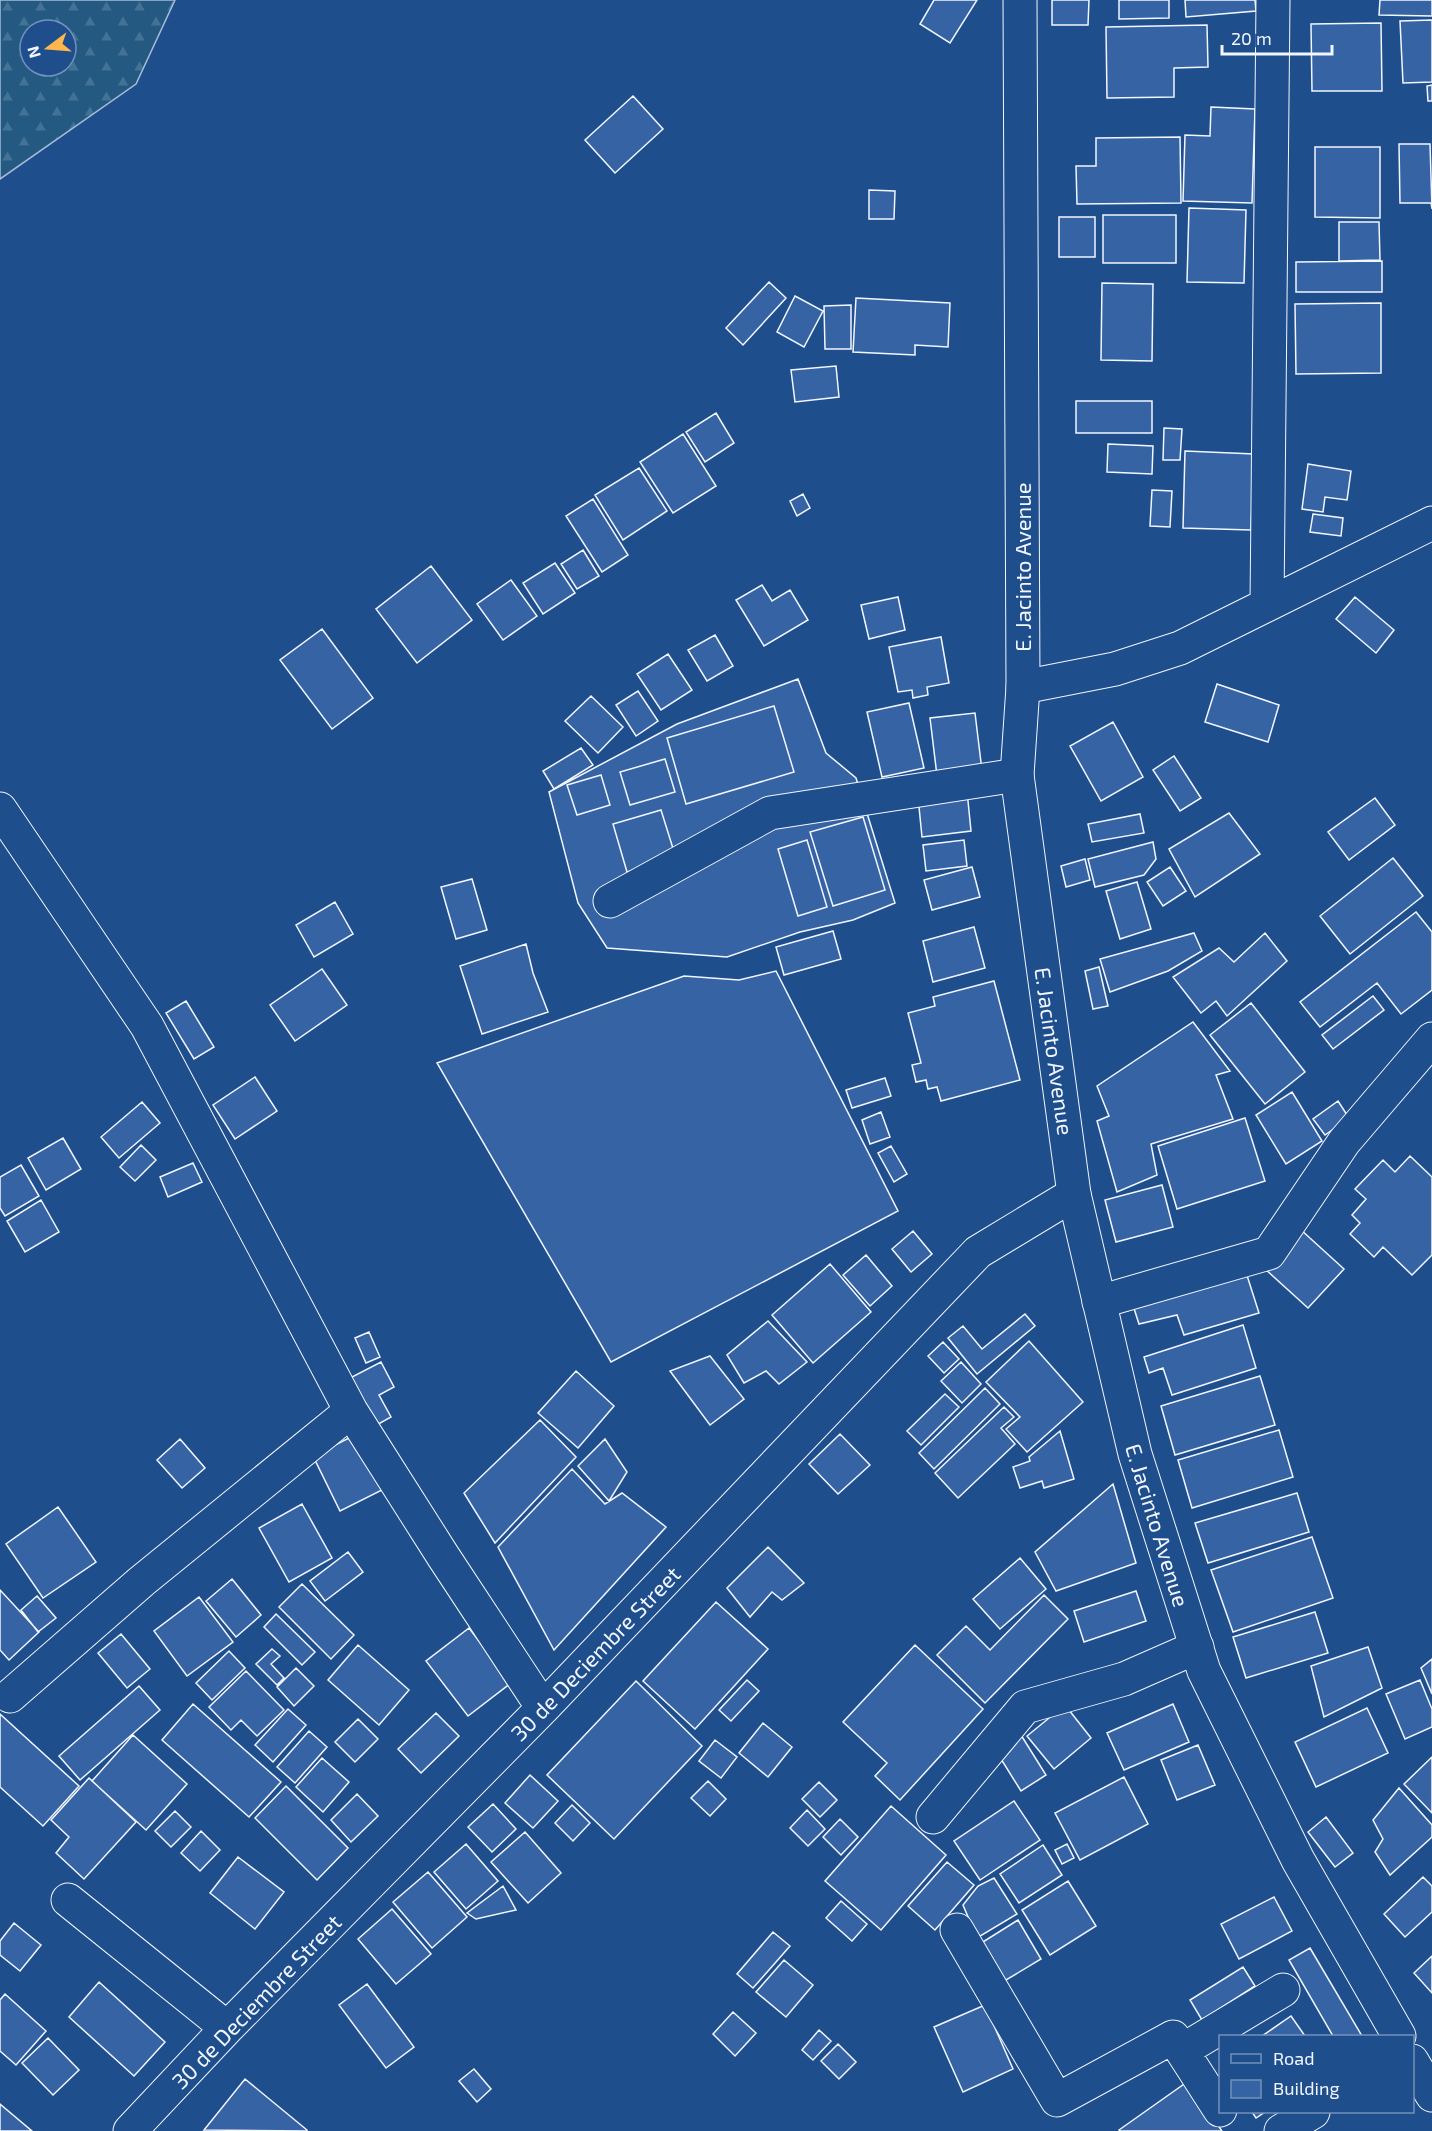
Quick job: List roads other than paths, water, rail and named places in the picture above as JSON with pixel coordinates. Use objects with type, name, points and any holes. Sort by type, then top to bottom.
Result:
[{"type":"street","name":"E. Jacinto Avenue","points":[[1020,0],[1023,687],[1017,776],[1074,1194],[1134,1454],[1204,1671],[1298,1860],[1398,2035]]},
{"type":"street","points":[[1268,605],[1273,0]]},
{"type":"street","points":[[1023,687],[1115,669],[1180,648],[1432,523]]},
{"type":"street","points":[[610,901],[770,813],[1017,776]]},
{"type":"street","points":[[0,809],[147,1026],[351,1411],[543,1708]]},
{"type":"street","points":[[1099,1302],[1269,1253],[1344,1142],[1432,1039]]},
{"type":"street","name":"30 de Deciembre Street","points":[[130,2131],[227,2028],[543,1708],[978,1252],[1074,1194]]},
{"type":"street","points":[[10,1696],[142,1581],[351,1411]]},
{"type":"street","points":[[933,1817],[1025,1707],[1124,1679],[1197,1647]]},
{"type":"street","points":[[68,1900],[227,2028]]},
{"type":"street","points":[[957,1930],[1057,2100],[1173,2037],[1219,2108]]},
{"type":"street","points":[[1182,2050],[1283,1990]]},
{"type":"street","points":[[1414,2063],[1432,2095]]},
{"type":"street","points":[[1222,2113],[1234,2131]]},
{"type":"street","points":[[1281,2131],[1311,2113]]}]
